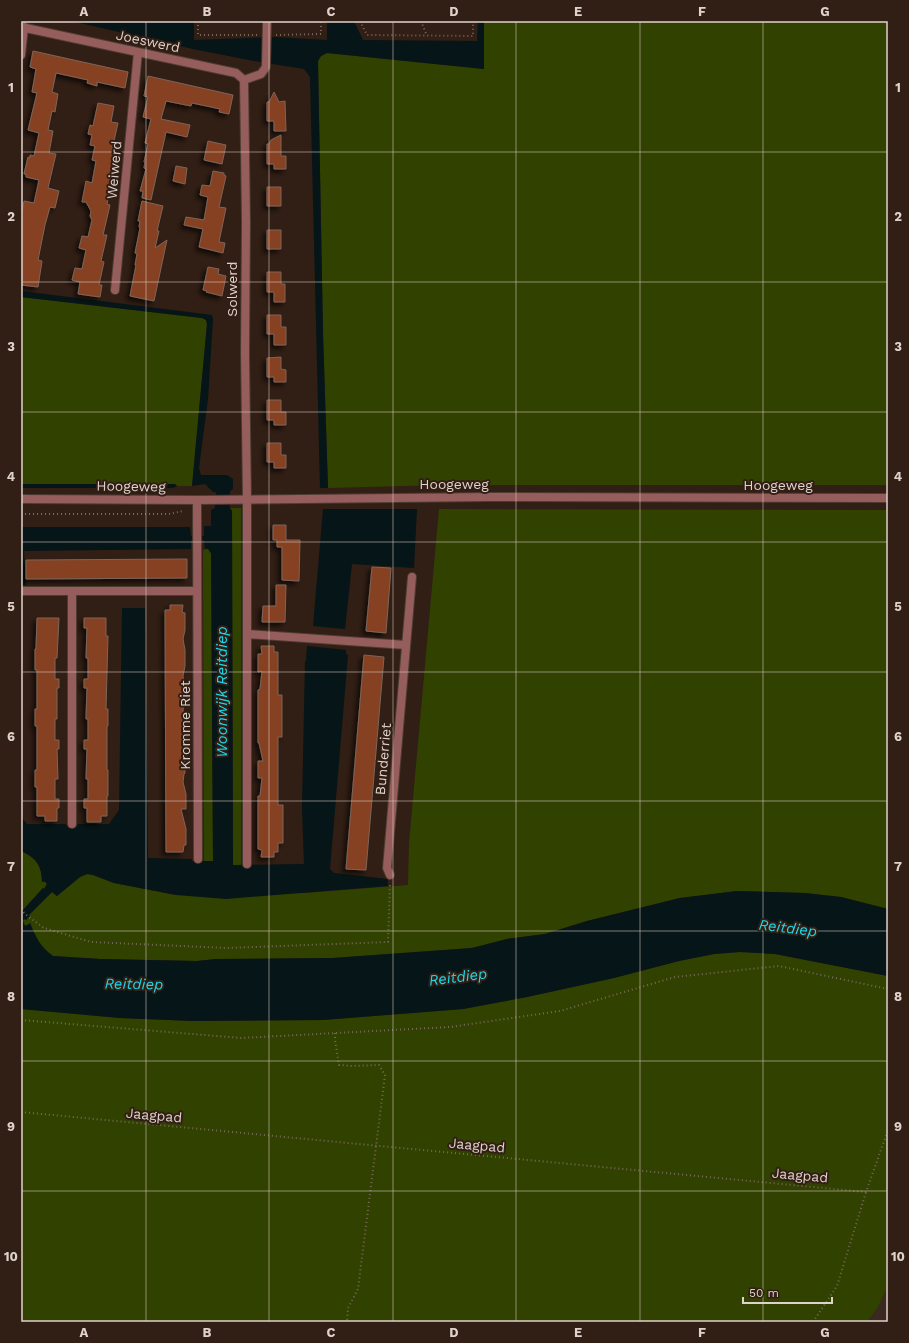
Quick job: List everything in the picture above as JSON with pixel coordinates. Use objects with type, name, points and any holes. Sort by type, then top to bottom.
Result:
[{"type":"street","points":[[244,80],[261,74],[266,67],[267,21]]},
{"type":"street","points":[[21,55],[22,27]]},
{"type":"street","name":"Joeswerd","points":[[22,27],[236,73],[244,80]]},
{"type":"street","name":"Weiwerd","points":[[115,290],[138,52]]},
{"type":"street","name":"Solwerd","points":[[244,80],[247,499]]},
{"type":"street","name":"Hoogeweg","points":[[21,499],[234,500],[490,497],[888,498]]},
{"type":"street","points":[[247,499],[247,864]]},
{"type":"street","name":"Kromme Riet","points":[[197,500],[198,859]]},
{"type":"street","name":"Bunderriet","points":[[390,875],[387,868],[412,577]]},
{"type":"street","points":[[23,591],[197,591]]},
{"type":"street","points":[[72,591],[72,824]]},
{"type":"street","points":[[247,634],[406,645]]},
{"type":"path","points":[[360,21],[367,35],[427,36],[473,36],[473,21]]},
{"type":"path","points":[[421,21],[427,36]]},
{"type":"path","points":[[21,514],[169,514],[188,510],[197,500]]},
{"type":"path","points":[[21,909],[25,914],[44,928],[92,942],[227,948],[388,942],[390,890]]},
{"type":"path","points":[[21,1020],[241,1038],[450,1027],[552,1012],[675,977],[779,966],[888,989]]},
{"type":"path","points":[[335,1033],[339,1065],[379,1065],[385,1075],[358,1289],[348,1308],[347,1322]]},
{"type":"path","name":"Jaagpad","points":[[21,1112],[866,1192]]},
{"type":"path","points":[[813,1322],[837,1286],[866,1192],[888,1130]]},
{"type":"shaded area","points":[[888,1286],[888,1322],[867,1322],[877,1309]]},
{"type":"green space","points":[[484,21],[888,21],[888,485],[442,485],[328,488],[323,334],[318,61],[321,56],[327,53],[484,69]]},
{"type":"green space","points":[[21,297],[202,318],[206,320],[207,324],[192,486],[177,486],[175,484],[21,484]]},
{"type":"green space","points":[[230,508],[241,508],[241,865],[233,865],[232,511]]},
{"type":"green space","points":[[439,509],[888,510],[888,909],[841,897],[805,893],[737,891],[680,898],[587,921],[545,934],[507,939],[472,948],[333,958],[216,959],[197,961],[100,959],[53,956],[49,953],[39,941],[30,923],[25,926],[23,921],[24,919],[26,920],[29,915],[52,892],[57,896],[80,877],[87,874],[114,883],[176,895],[305,893],[408,885],[409,843]]},
{"type":"green space","points":[[208,549],[211,553],[213,861],[204,861],[203,551]]},
{"type":"green space","points":[[21,851],[34,859],[41,871],[42,882],[46,882],[47,884],[23,910],[21,910]]},
{"type":"green space","points":[[740,952],[775,954],[888,976],[888,1286],[877,1309],[867,1322],[21,1322],[21,1009],[120,1018],[193,1021],[323,1020],[463,1009],[614,978],[679,961],[714,954]]},
{"type":"water","points":[[71,21],[194,21],[194,40],[274,37],[327,40],[327,21],[354,21],[363,40],[477,41],[478,21],[484,21],[484,69],[327,53],[321,56],[318,61],[323,334],[328,488],[320,488],[310,77],[304,69],[193,49]]},
{"type":"water","points":[[21,291],[212,315],[208,399],[199,468],[201,475],[227,475],[233,479],[233,489],[230,491],[230,508],[232,511],[233,865],[304,864],[302,807],[305,661],[307,646],[346,650],[346,654],[348,655],[330,869],[334,873],[388,879],[388,886],[226,899],[176,895],[114,883],[87,874],[80,877],[57,896],[52,892],[29,915],[30,916],[26,920],[24,919],[23,921],[25,926],[30,923],[39,941],[49,953],[53,956],[100,959],[197,961],[216,959],[333,958],[472,948],[507,939],[545,934],[587,921],[680,898],[737,891],[805,893],[841,897],[888,909],[888,976],[775,954],[740,952],[714,954],[679,961],[614,978],[463,1009],[323,1020],[193,1021],[120,1018],[21,1009],[21,910],[23,910],[43,888],[44,889],[47,884],[44,881],[42,882],[41,871],[34,859],[21,851],[21,817],[27,824],[66,824],[77,826],[78,824],[109,824],[119,810],[122,608],[145,608],[148,858],[213,861],[211,553],[208,549],[205,549],[204,540],[191,540],[191,549],[24,551],[26,585],[21,585],[21,527],[190,527],[191,536],[204,536],[204,526],[211,526],[211,510],[215,508],[216,492],[213,492],[205,484],[192,486],[207,324],[206,320],[202,318],[21,297]]},
{"type":"water","points":[[21,484],[175,484],[177,486],[173,488],[21,488]]},
{"type":"water","points":[[323,509],[417,509],[414,568],[352,564],[345,629],[313,626]]},
{"type":"building","points":[[33,51],[128,72],[125,88],[97,82],[97,86],[87,83],[88,80],[56,73],[52,92],[58,94],[55,112],[52,111],[48,130],[53,131],[49,153],[56,154],[48,188],[59,191],[55,208],[50,207],[45,225],[38,260],[42,261],[38,287],[21,285],[21,217],[24,201],[34,203],[39,180],[26,177],[26,174],[24,174],[28,157],[30,158],[30,155],[34,156],[39,133],[28,130],[37,93],[32,92],[36,69],[30,67]]},
{"type":"building","points":[[148,76],[233,95],[229,114],[219,112],[220,109],[192,103],[191,106],[166,101],[161,119],[190,125],[187,137],[166,132],[151,200],[142,198],[143,191],[140,191],[146,169],[144,168],[144,162],[148,144],[145,143],[151,119],[143,117],[148,97],[144,96]]},
{"type":"building","points":[[274,92],[279,102],[285,101],[286,131],[274,131],[274,121],[267,121],[267,102],[269,102]]},
{"type":"building","points":[[98,103],[114,106],[111,122],[118,123],[112,150],[115,150],[115,157],[110,178],[112,178],[107,204],[110,205],[103,235],[107,235],[101,261],[104,262],[99,285],[102,285],[100,297],[78,294],[80,282],[72,280],[75,268],[82,269],[86,250],[79,248],[82,236],[88,237],[92,220],[90,216],[91,211],[86,202],[82,202],[86,181],[92,183],[96,161],[92,160],[95,146],[90,145],[92,135],[88,134],[90,125],[93,126]]},
{"type":"building","points":[[281,135],[281,156],[286,156],[286,169],[274,169],[274,164],[267,164],[267,144],[269,144],[271,140]]},
{"type":"building","points":[[208,141],[226,145],[222,164],[204,160]]},
{"type":"building","points":[[176,166],[187,168],[185,184],[173,181]]},
{"type":"building","points":[[213,171],[224,173],[226,176],[219,207],[226,208],[219,242],[225,243],[223,253],[199,247],[203,229],[184,225],[186,217],[204,220],[208,197],[200,195],[202,185],[210,186]]},
{"type":"building","points":[[267,187],[281,187],[281,206],[267,206]]},
{"type":"building","points":[[142,201],[163,206],[157,231],[159,231],[155,248],[167,240],[154,301],[130,296],[136,265],[137,254],[135,253],[140,228],[140,221],[138,221]]},
{"type":"building","points":[[267,230],[281,230],[281,249],[267,249]]},
{"type":"building","points":[[208,267],[219,269],[218,274],[226,276],[222,296],[203,290]]},
{"type":"building","points":[[267,272],[281,272],[281,284],[285,284],[285,302],[274,302],[274,292],[267,292]]},
{"type":"building","points":[[267,315],[281,315],[281,327],[286,327],[286,345],[274,345],[274,334],[267,334]]},
{"type":"building","points":[[281,357],[281,369],[286,370],[286,382],[274,382],[274,377],[267,377],[267,358]]},
{"type":"building","points":[[267,400],[281,400],[281,412],[286,412],[286,425],[274,425],[274,420],[267,420]]},
{"type":"building","points":[[267,443],[281,443],[281,455],[286,455],[286,468],[274,468],[274,462],[267,462]]},
{"type":"building","points":[[273,525],[286,525],[286,540],[300,540],[299,581],[282,580],[282,547],[277,547],[277,540],[273,540]]},
{"type":"building","points":[[187,559],[187,578],[26,579],[26,560]]},
{"type":"building","points":[[372,567],[391,568],[386,633],[366,631]]},
{"type":"building","points":[[276,585],[286,585],[285,622],[262,622],[263,606],[276,606]]},
{"type":"building","points":[[170,605],[183,605],[182,612],[185,613],[185,630],[183,639],[185,666],[183,676],[185,684],[185,702],[183,710],[186,737],[184,738],[183,747],[185,756],[185,773],[183,782],[186,794],[186,809],[181,809],[186,829],[186,845],[184,845],[183,852],[166,852],[165,610],[170,610]]},
{"type":"building","points":[[37,618],[59,618],[57,658],[55,658],[55,679],[59,679],[59,688],[57,688],[57,719],[55,719],[55,740],[59,740],[59,749],[57,749],[58,779],[55,779],[55,799],[59,799],[57,821],[45,821],[45,816],[37,816],[37,787],[35,787],[35,770],[37,770],[37,726],[35,726],[35,709],[37,709],[37,670],[35,670],[35,649]]},
{"type":"building","points":[[84,618],[106,618],[106,636],[108,636],[106,709],[108,709],[108,796],[107,816],[101,816],[101,822],[87,822],[87,808],[84,808],[84,799],[88,799],[88,779],[86,779],[87,749],[84,749],[84,740],[88,740],[88,719],[86,719],[87,688],[84,688],[84,679],[88,679],[88,658],[86,658],[87,628],[84,628]]},
{"type":"building","points":[[261,646],[274,646],[274,652],[278,652],[278,695],[282,695],[282,737],[278,737],[278,805],[283,805],[283,843],[278,843],[278,852],[274,852],[274,857],[261,857],[262,850],[258,849],[258,796],[260,796],[262,778],[258,778],[258,761],[263,761],[258,743],[258,690],[260,689],[262,671],[258,672],[258,654],[262,654]]},
{"type":"building","points":[[364,655],[384,657],[366,870],[346,869]]},
{"type":"water label","name":"Woonwijk Reitdiep","points":[[222,692]]},
{"type":"water label","name":"Reitdiep","points":[[788,928]]},
{"type":"water label","name":"Reitdiep","points":[[458,977]]},
{"type":"water label","name":"Reitdiep","points":[[134,984]]}]
